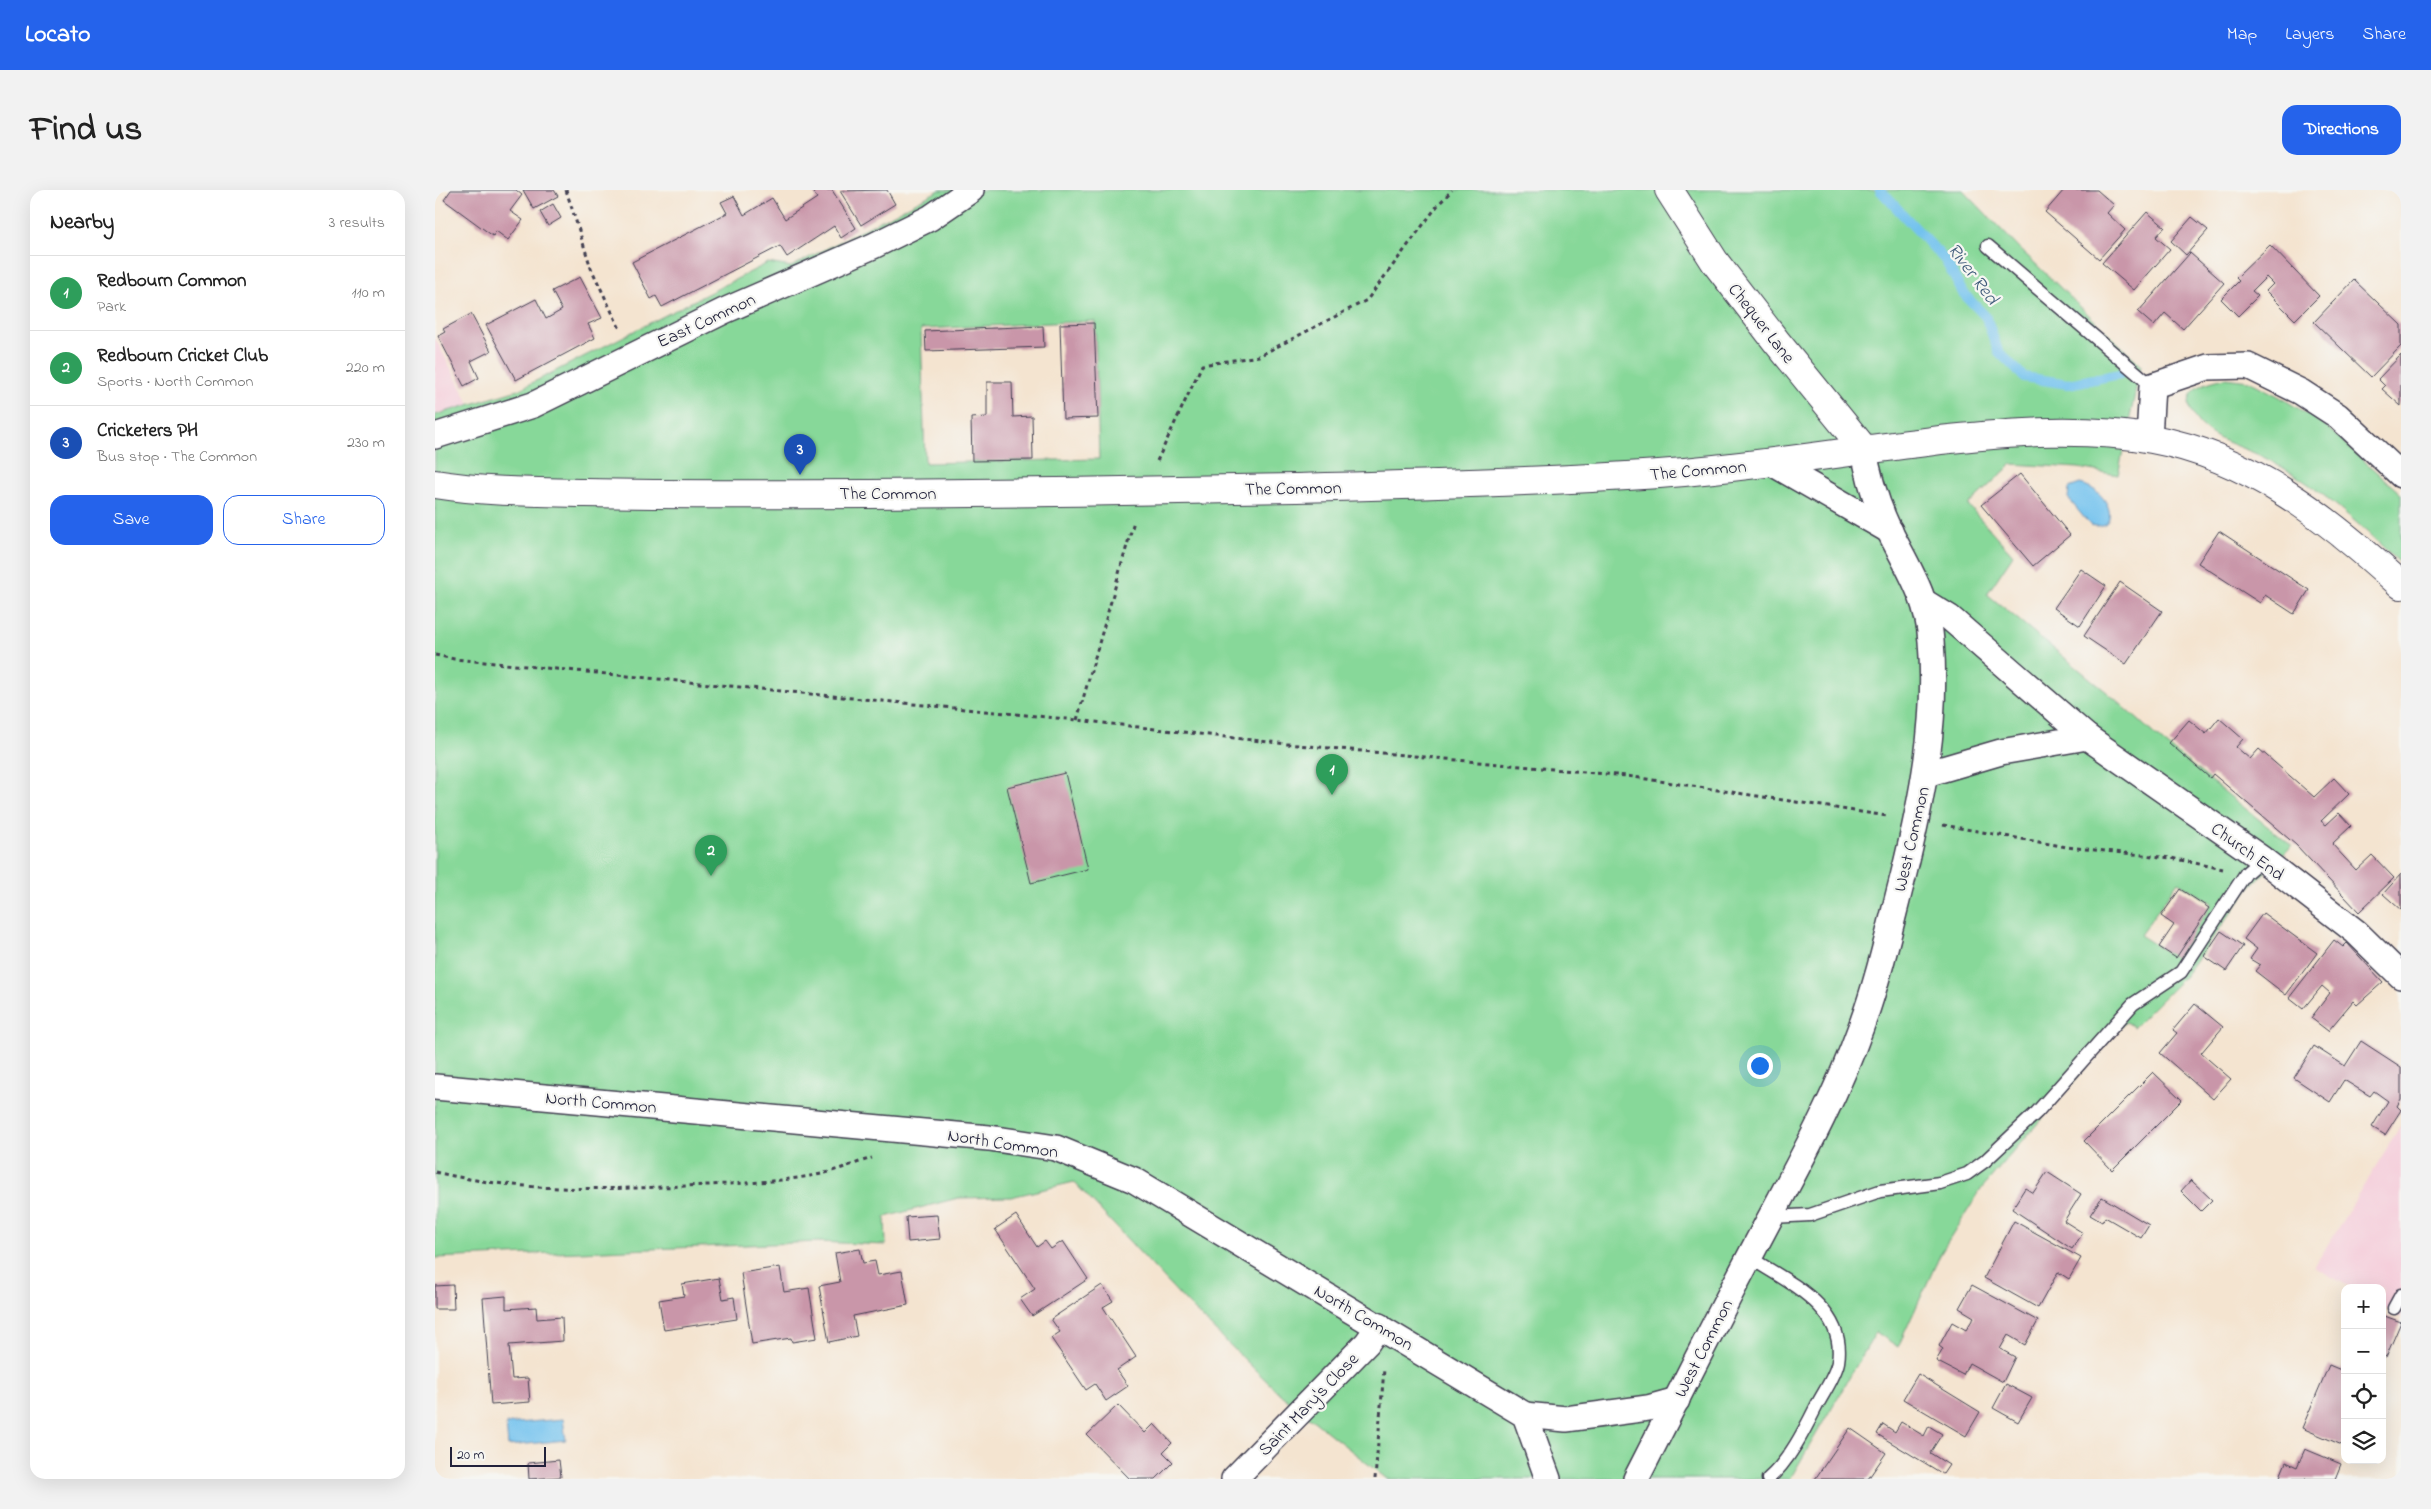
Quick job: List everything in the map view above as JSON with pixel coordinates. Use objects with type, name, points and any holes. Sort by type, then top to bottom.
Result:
[{"type":"street","name":"East Common","points":[[435,436],[533,405],[724,311],[873,246],[930,218],[971,190]]},
{"type":"street","name":"Chequer Lane","points":[[1669,190],[1715,262],[1775,341],[1864,448]]},
{"type":"street","points":[[2149,438],[2152,386],[2208,367],[2248,366],[2301,392],[2338,416],[2401,475]]},
{"type":"street","name":"The Common","points":[[435,484],[533,492],[638,494],[1143,491],[1467,484],[1660,474],[1772,463],[1864,448],[1986,434],[2082,432],[2149,438],[2201,450],[2241,467],[2284,490],[2327,521],[2401,585]]},
{"type":"street","name":"West Common","points":[[1636,1479],[1830,1099],[1861,1027],[1888,936],[1917,821],[1926,774],[1933,678],[1931,639],[1924,602],[1907,561],[1889,530],[1877,502],[1868,472],[1864,448]]},
{"type":"street","points":[[1772,463],[1889,530]]},
{"type":"street","name":"Church End","points":[[1924,602],[1950,618],[2087,737],[2254,866],[2356,932],[2401,976]]},
{"type":"street","points":[[1926,774],[2001,752],[2087,737]]},
{"type":"street","name":"North Common","points":[[435,1087],[989,1138],[1056,1148],[1133,1180],[1373,1334],[1525,1416]]},
{"type":"street","name":"Saint Mary's Close","points":[[1234,1479],[1373,1334]]},
{"type":"street","points":[[1548,1479],[1525,1416],[1566,1419],[1639,1410],[1677,1400]]},
{"type":"lane","points":[[1988,246],[2152,386]]},
{"type":"lane","points":[[1771,1217],[1811,1215],[1880,1191],[1941,1184],[1967,1174],[1985,1161],[2037,1112],[2133,1004],[2181,972],[2254,866]]},
{"type":"lane","points":[[1749,1257],[1818,1303],[1831,1320],[1839,1337],[1838,1364],[1815,1410],[1780,1469],[1768,1479]]},
{"type":"lane","points":[[2394,1308],[2401,1295]]},
{"type":"path","points":[[566,190],[591,268],[632,355]]},
{"type":"path","points":[[1077,720],[1143,491],[1202,365],[1259,356],[1367,300],[1438,205],[1452,190]]},
{"type":"path","points":[[435,654],[454,659],[905,705],[1077,720],[1287,744],[1627,776],[1917,821],[2067,847],[2254,866]]},
{"type":"path","points":[[435,1172],[478,1182],[546,1189],[634,1189],[741,1183],[812,1176],[877,1156]]},
{"type":"path","points":[[1373,1334],[1388,1355],[1385,1359],[1375,1479]]},
{"type":"shaded area","points":[[435,338],[470,405],[435,415]]},
{"type":"shaded area","points":[[2401,1125],[2401,1318],[2386,1309],[2386,1284],[2345,1284],[2314,1267]]},
{"type":"green space","points":[[940,190],[1963,190],[2019,248],[2141,365],[2118,475],[2078,468],[2012,464],[1968,505],[2013,555],[1987,594],[2114,698],[2165,744],[2292,846],[2251,886],[2184,977],[2134,1027],[2125,1022],[1982,1188],[1941,1253],[1898,1347],[1876,1332],[1790,1479],[1387,1479],[1281,1395],[1188,1304],[1074,1182],[1011,1197],[958,1198],[885,1217],[886,1245],[818,1242],[435,1258],[435,415],[518,390],[768,263],[791,267]],"holes":[[[1095,321],[1099,459],[925,463],[921,329]],[[2178,882],[2212,903],[2176,958],[2140,935]]]},
{"type":"green space","points":[[2225,378],[2249,381],[2280,397],[2323,424],[2401,494],[2401,564],[2353,519],[2301,479],[2263,457],[2224,441],[2206,430],[2199,423],[2193,415],[2190,406],[2189,399],[2192,393],[2203,385]]},
{"type":"water","points":[[2080,484],[2100,494],[2106,502],[2109,517],[2106,523],[2100,526],[2090,525],[2068,498],[2069,488]]},
{"type":"water","points":[[563,1419],[566,1440],[508,1446],[506,1424]]},
{"type":"building","points":[[451,190],[516,190],[522,195],[510,211],[523,220],[508,240],[496,231],[493,236],[444,200]]},
{"type":"building","points":[[523,190],[554,190],[558,196],[534,209]]},
{"type":"building","points":[[811,190],[832,190],[856,228],[841,238],[834,226],[787,257],[780,246],[662,307],[656,296],[651,299],[632,262],[727,213],[721,202],[734,196],[744,215],[772,198],[785,219],[817,198]]},
{"type":"building","points":[[887,190],[895,204],[861,225],[840,191]]},
{"type":"building","points":[[2064,190],[2097,190],[2114,205],[2107,213],[2125,230],[2099,259],[2045,212]]},
{"type":"building","points":[[553,204],[561,218],[548,226],[540,212]]},
{"type":"building","points":[[2147,212],[2165,227],[2156,237],[2170,249],[2134,290],[2102,263]]},
{"type":"building","points":[[2192,217],[2208,230],[2186,255],[2171,241]]},
{"type":"building","points":[[2270,245],[2319,296],[2295,320],[2266,291],[2273,284],[2266,277],[2252,291],[2258,296],[2238,316],[2221,299],[2239,281],[2236,278]]},
{"type":"building","points":[[2190,253],[2224,283],[2183,329],[2165,313],[2154,326],[2138,312]]},
{"type":"building","points":[[580,277],[602,318],[588,324],[595,338],[516,380],[486,325],[536,299],[546,319],[562,310],[552,291]]},
{"type":"building","points":[[2354,280],[2401,325],[2401,346],[2371,377],[2314,322]]},
{"type":"building","points":[[471,314],[491,351],[471,361],[479,378],[464,386],[438,336],[445,332],[443,329]]},
{"type":"building","points":[[1094,323],[1098,418],[1063,419],[1060,324]]},
{"type":"building","points":[[1043,326],[1044,347],[926,351],[925,331]]},
{"type":"building","points":[[2401,355],[2401,406],[2382,389],[2385,386],[2378,379]]},
{"type":"building","points":[[987,382],[1012,382],[1013,417],[1032,416],[1033,460],[972,461],[971,418],[987,417]]},
{"type":"building","points":[[2020,474],[2070,535],[2033,566],[1981,505]]},
{"type":"building","points":[[2219,531],[2309,590],[2294,614],[2265,595],[2260,603],[2198,563]]},
{"type":"building","points":[[2081,569],[2106,586],[2080,626],[2054,608]]},
{"type":"building","points":[[2120,582],[2162,611],[2126,664],[2084,636]]},
{"type":"building","points":[[2219,718],[2243,739],[2236,747],[2250,759],[2259,749],[2314,797],[2334,778],[2349,794],[2321,821],[2326,825],[2339,813],[2351,826],[2332,844],[2356,870],[2372,855],[2394,878],[2359,912],[2296,845],[2213,774],[2210,778],[2169,743],[2189,720],[2206,734]]},
{"type":"building","points":[[1065,773],[1088,869],[1031,883],[1007,787]]},
{"type":"building","points":[[2401,874],[2401,910],[2383,894]]},
{"type":"building","points":[[2180,889],[2209,908],[2176,958],[2159,947],[2174,925],[2161,916]]},
{"type":"building","points":[[2263,913],[2317,953],[2286,995],[2255,971],[2260,965],[2250,959],[2257,949],[2244,939]]},
{"type":"building","points":[[2221,931],[2243,946],[2226,971],[2204,956]]},
{"type":"building","points":[[2334,940],[2343,947],[2347,943],[2383,982],[2357,1005],[2353,1001],[2328,1031],[2311,1018],[2330,993],[2322,986],[2303,1009],[2289,998]]},
{"type":"building","points":[[2195,1004],[2223,1027],[2201,1053],[2231,1079],[2213,1099],[2160,1053],[2177,1033],[2173,1030]]},
{"type":"building","points":[[2361,1041],[2401,1067],[2401,1099],[2397,1106],[2401,1110],[2385,1135],[2372,1127],[2388,1101],[2374,1091],[2370,1096],[2344,1080],[2330,1102],[2294,1078],[2314,1046],[2345,1066]]},
{"type":"building","points":[[2153,1072],[2182,1100],[2112,1170],[2084,1141]]},
{"type":"building","points":[[2047,1172],[2081,1194],[2064,1221],[2083,1233],[2072,1249],[2012,1209],[2025,1188],[2033,1193]]},
{"type":"building","points":[[2191,1180],[2212,1200],[2201,1211],[2181,1191]]},
{"type":"building","points":[[2102,1197],[2149,1225],[2141,1238],[2105,1217],[2102,1222],[2090,1215]]},
{"type":"building","points":[[937,1215],[940,1239],[908,1242],[906,1217]]},
{"type":"building","points":[[1016,1215],[1037,1247],[1045,1241],[1051,1249],[1063,1241],[1088,1279],[1032,1316],[1020,1299],[1035,1289],[995,1229]]},
{"type":"building","points":[[2014,1221],[2081,1258],[2069,1279],[2058,1272],[2038,1308],[1984,1278]]},
{"type":"building","points":[[860,1249],[863,1263],[875,1261],[878,1275],[902,1271],[908,1305],[853,1316],[857,1336],[829,1342],[819,1286],[840,1282],[835,1253]]},
{"type":"building","points":[[780,1267],[784,1292],[809,1288],[817,1338],[792,1342],[791,1338],[752,1344],[741,1273]]},
{"type":"building","points":[[719,1278],[723,1299],[734,1297],[737,1319],[664,1330],[659,1300],[684,1296],[682,1284]]},
{"type":"building","points":[[453,1285],[454,1309],[435,1309],[435,1286]]},
{"type":"building","points":[[1102,1285],[1113,1301],[1103,1307],[1136,1357],[1117,1370],[1128,1386],[1106,1401],[1095,1384],[1086,1390],[1051,1338],[1060,1332],[1051,1319]]},
{"type":"building","points":[[1972,1285],[2038,1321],[2025,1345],[2008,1335],[2000,1349],[2015,1357],[2003,1382],[1969,1363],[1963,1375],[1936,1361],[1943,1349],[1939,1346],[1952,1322],[1966,1330],[1974,1317],[1959,1308]]},
{"type":"building","points":[[506,1296],[506,1309],[536,1307],[537,1319],[562,1317],[563,1341],[509,1345],[512,1379],[528,1378],[530,1402],[491,1405],[483,1298]]},
{"type":"building","points":[[2386,1316],[2401,1322],[2386,1357]]},
{"type":"building","points":[[2329,1365],[2341,1370],[2341,1445],[2302,1428]]},
{"type":"building","points":[[1918,1374],[1980,1412],[1966,1436],[1903,1399]]},
{"type":"building","points":[[2006,1384],[2032,1398],[2018,1422],[1993,1408]]},
{"type":"building","points":[[1118,1405],[1145,1433],[1154,1424],[1172,1443],[1163,1452],[1173,1462],[1156,1479],[1130,1479],[1087,1435]]},
{"type":"building","points":[[1901,1422],[1924,1436],[1929,1426],[1942,1434],[1930,1453],[1949,1465],[1943,1474],[1877,1434],[1883,1424],[1895,1432]]},
{"type":"building","points":[[1850,1428],[1886,1453],[1868,1479],[1815,1479]]},
{"type":"building","points":[[2305,1449],[2341,1464],[2335,1479],[2279,1479],[2286,1462],[2297,1467]]},
{"type":"building","points":[[559,1460],[561,1477],[529,1479],[528,1463]]},
{"type":"waterway","name":"River Red","points":[[1880,190],[1945,260],[1963,293],[1986,317],[1998,351],[2024,377],[2068,384],[2120,374]]},
{"type":"place","name":"Cricketers PH","points":[[800,475]]},
{"type":"place","name":"Redbourn Common","points":[[1332,795]]},
{"type":"place","name":"Redbourn Cricket Club","points":[[711,876]]}]
